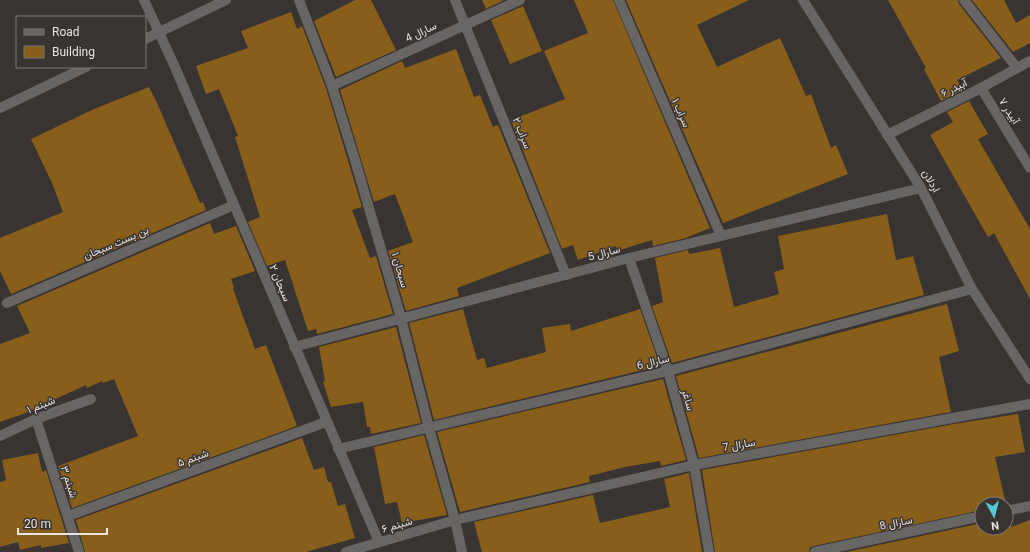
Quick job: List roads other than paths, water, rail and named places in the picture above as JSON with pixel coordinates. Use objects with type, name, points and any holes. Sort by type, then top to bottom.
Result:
[{"type":"street","name":"سبحان ۲","points":[[144,0],[379,542]]},
{"type":"street","points":[[146,38],[226,0]]},
{"type":"street","name":"سبحان ۱","points":[[299,0],[332,86],[355,160],[401,318],[428,428],[455,520],[462,552]]},
{"type":"street","name":"سراب ۲","points":[[455,0],[566,275]]},
{"type":"street","name":"سارال 4","points":[[332,86],[520,0]]},
{"type":"street","name":"سراب ۱","points":[[619,0],[721,236]]},
{"type":"street","name":"اردلان","points":[[803,0],[921,188],[972,288],[1030,379]]},
{"type":"street","points":[[964,0],[1016,68]]},
{"type":"street","name":"آبیدر ۶","points":[[887,135],[981,88],[1030,61]]},
{"type":"street","points":[[0,108],[84,68]]},
{"type":"street","name":"آبیدر ۷","points":[[981,88],[1030,168]]},
{"type":"street","name":"سارال 5","points":[[294,347],[629,258],[921,188]]},
{"type":"street","name":"بن بست سبحان","points":[[7,302],[234,205]]},
{"type":"street","name":"ساغر","points":[[629,258],[668,371],[694,466],[709,552]]},
{"type":"street","name":"سارال 6","points":[[338,449],[668,371],[972,288]]},
{"type":"street","name":"شبنم ۱","points":[[0,436],[36,419],[91,399]]},
{"type":"street","name":"سارال 7","points":[[455,520],[694,466],[1030,404]]},
{"type":"street","name":"شبنم ۳","points":[[36,419],[80,552]]},
{"type":"street","name":"شبنم ۵","points":[[68,516],[326,422]]},
{"type":"street","points":[[1014,509],[1030,506]]},
{"type":"street","name":"سارال 8","points":[[815,552],[974,518]]},
{"type":"street","name":"شبنم ۶","points":[[346,552],[455,520]]}]
